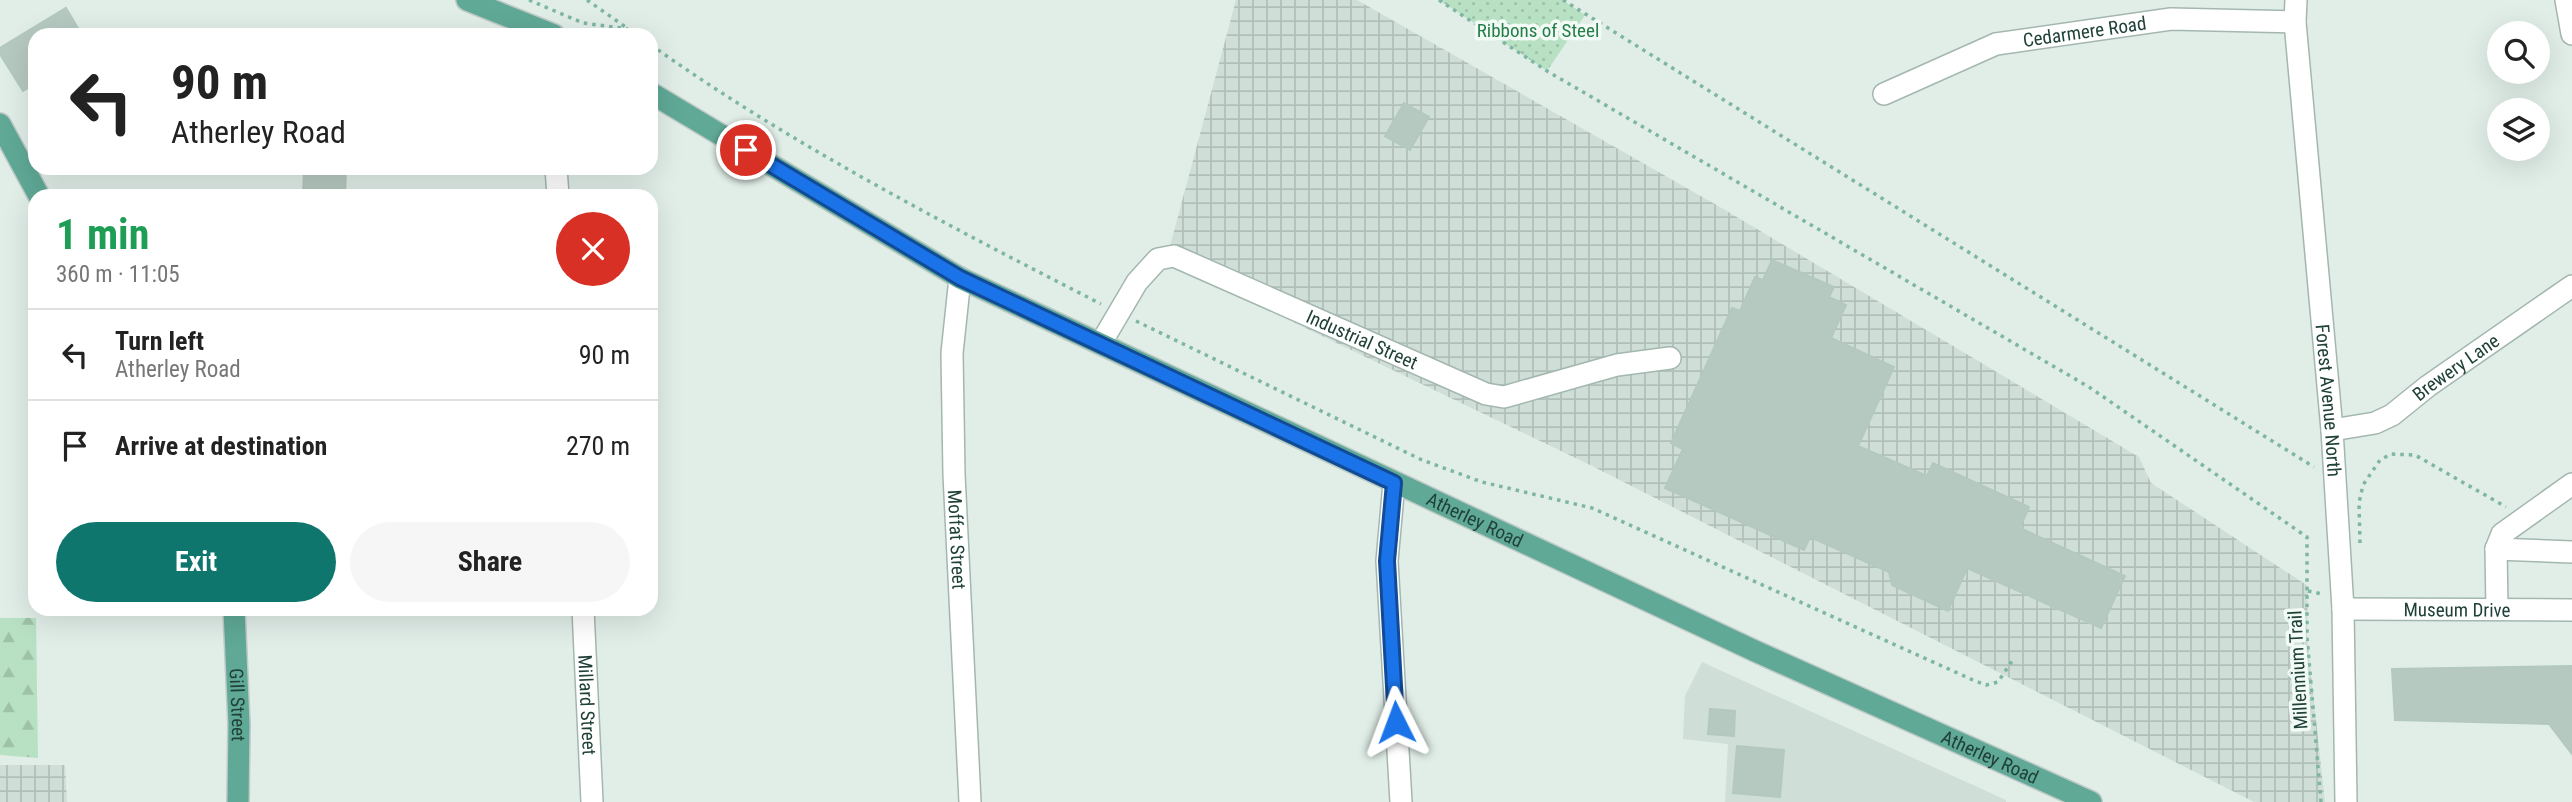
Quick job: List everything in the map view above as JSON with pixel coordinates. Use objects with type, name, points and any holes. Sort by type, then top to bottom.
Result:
[{"type":"main road","points":[[467,0],[537,28]]},
{"type":"main road","name":"Atherley Road","points":[[658,97],[960,278],[1755,651],[2091,802]]},
{"type":"main road","points":[[0,124],[35,189]]},
{"type":"main road","name":"Gill Street","points":[[234,616],[239,724],[238,802]]},
{"type":"street","name":"Forest Avenue North","points":[[2296,0],[2295,22],[2332,430],[2339,541],[2343,609],[2346,802]]},
{"type":"street","points":[[2566,0],[2572,34]]},
{"type":"street","name":"Cedarmere Road","points":[[1884,94],[1996,44],[2171,19],[2295,22]]},
{"type":"street","name":"Industrial Street","points":[[1101,343],[1137,282],[1158,259],[1174,256],[1486,394],[1504,397],[1617,365],[1670,358]]},
{"type":"street","name":"Moffat Street","points":[[960,278],[952,353],[970,802]]},
{"type":"street","name":"Brewery Lane","points":[[2332,430],[2375,423],[2392,415],[2428,386],[2572,286]]},
{"type":"street","points":[[1394,483],[1387,561],[1401,802]]},
{"type":"street","points":[[2497,609],[2496,549],[2502,534],[2572,484]]},
{"type":"street","points":[[2496,549],[2572,552]]},
{"type":"street","name":"Museum Drive","points":[[2343,609],[2572,610]]},
{"type":"street","name":"Millard Street","points":[[583,616],[592,802]]},
{"type":"path","points":[[529,0],[583,23],[620,28]]},
{"type":"path","points":[[587,0],[627,28]]},
{"type":"path","name":"Millennium Trail","points":[[1439,0],[1547,71],[2089,387],[2307,537],[2306,636],[2321,802]]},
{"type":"path","points":[[1563,0],[2334,479]]},
{"type":"path","points":[[658,50],[737,103],[933,218],[1118,313],[1422,460],[1482,482],[1592,508],[1986,685],[1998,682],[2012,661]]},
{"type":"path","points":[[2339,541],[2361,545],[2359,503],[2363,485],[2380,460],[2391,454],[2415,455],[2526,518]]},
{"type":"shaded area","points":[[1236,0],[1357,0],[1720,207],[2139,457],[2151,483],[2308,586],[2307,637],[2325,802],[2254,802],[1590,465],[1166,261]]},
{"type":"shaded area","points":[[1702,662],[2006,802],[1725,802],[1728,744],[1683,739],[1685,696]]},
{"type":"shaded area","points":[[0,765],[65,765],[67,802],[0,802]]},
{"type":"green space","name":"Ribbons of Steel","points":[[1439,0],[1563,0],[1585,15],[1547,71]]},
{"type":"green space","points":[[0,618],[36,618],[38,758],[0,755]]},
{"type":"building","points":[[66,8],[78,28],[33,28]]},
{"type":"building","points":[[28,31],[28,88],[23,91],[0,54],[0,48]]},
{"type":"building","points":[[1404,103],[1429,117],[1410,150],[1385,136]]},
{"type":"building","points":[[304,175],[346,175],[345,189],[303,189]]},
{"type":"building","points":[[1772,260],[1834,287],[1829,297],[1846,305],[1831,338],[1894,367],[1858,446],[1927,476],[1933,463],[2029,507],[2020,528],[2125,576],[2101,628],[1967,568],[1948,611],[1892,585],[1889,572],[1810,537],[1804,550],[1665,488],[1683,449],[1671,443],[1732,308],[1740,311],[1755,277],[1763,280]]},
{"type":"building","points":[[2572,666],[2572,754],[2549,724],[2395,720],[2392,669]]},
{"type":"building","points":[[1710,709],[1735,711],[1734,736],[1708,734]]},
{"type":"building","points":[[1737,746],[1784,750],[1780,797],[1733,793]]},
{"type":"route","points":[[746,150],[960,278],[1394,483],[1387,561],[1396,722]]}]
